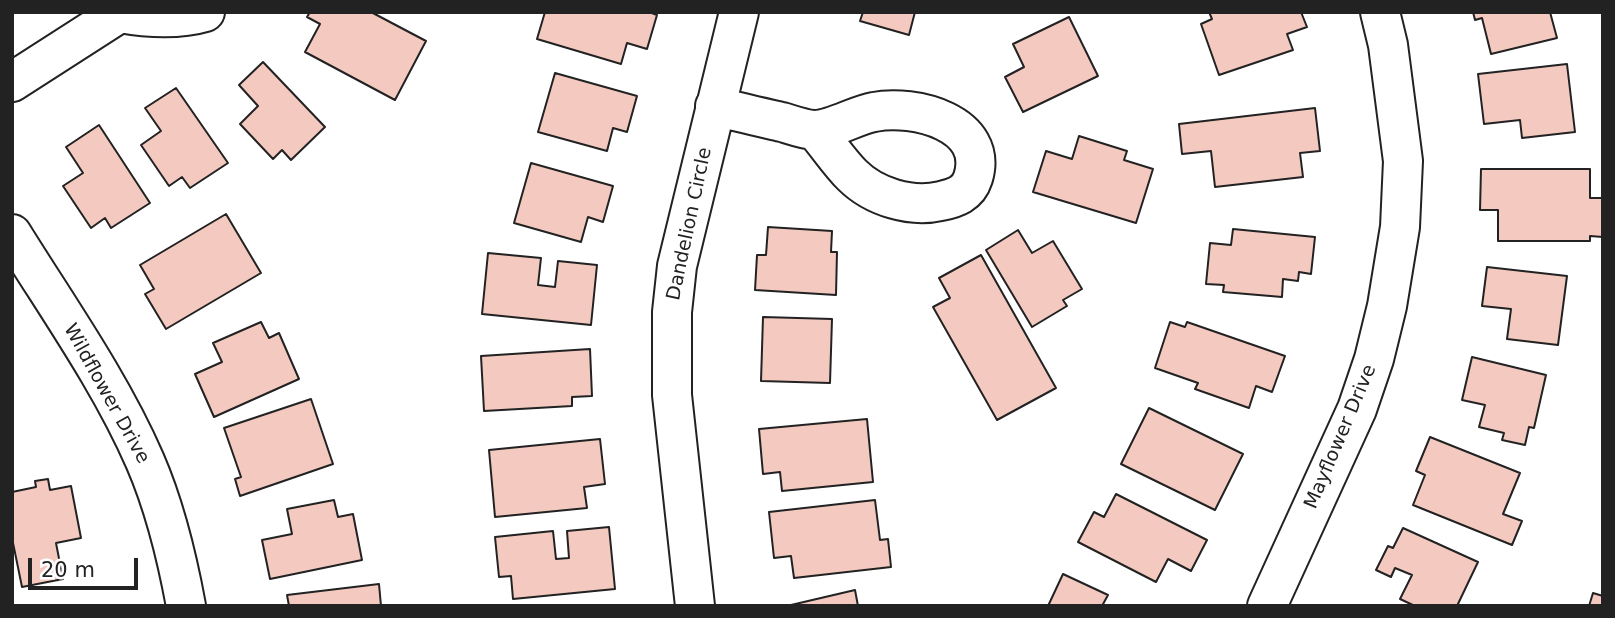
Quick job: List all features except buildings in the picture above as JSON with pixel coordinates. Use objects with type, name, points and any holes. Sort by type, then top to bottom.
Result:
[{"type":"street","points":[[12,82],[120,13],[157,18],[205,12]]},
{"type":"street","name":"Dandelion Circle","points":[[695,606],[672,395],[671,332],[677,266],[739,12]]},
{"type":"street","name":"Mayflower Drive","points":[[1267,606],[1357,409],[1374,359],[1387,306],[1400,227],[1403,160],[1388,45],[1380,12]]},
{"type":"street","points":[[715,106],[815,130]]},
{"type":"street","name":"Wildflower Drive","points":[[12,233],[99,375],[145,462],[169,532],[186,606]]}]
